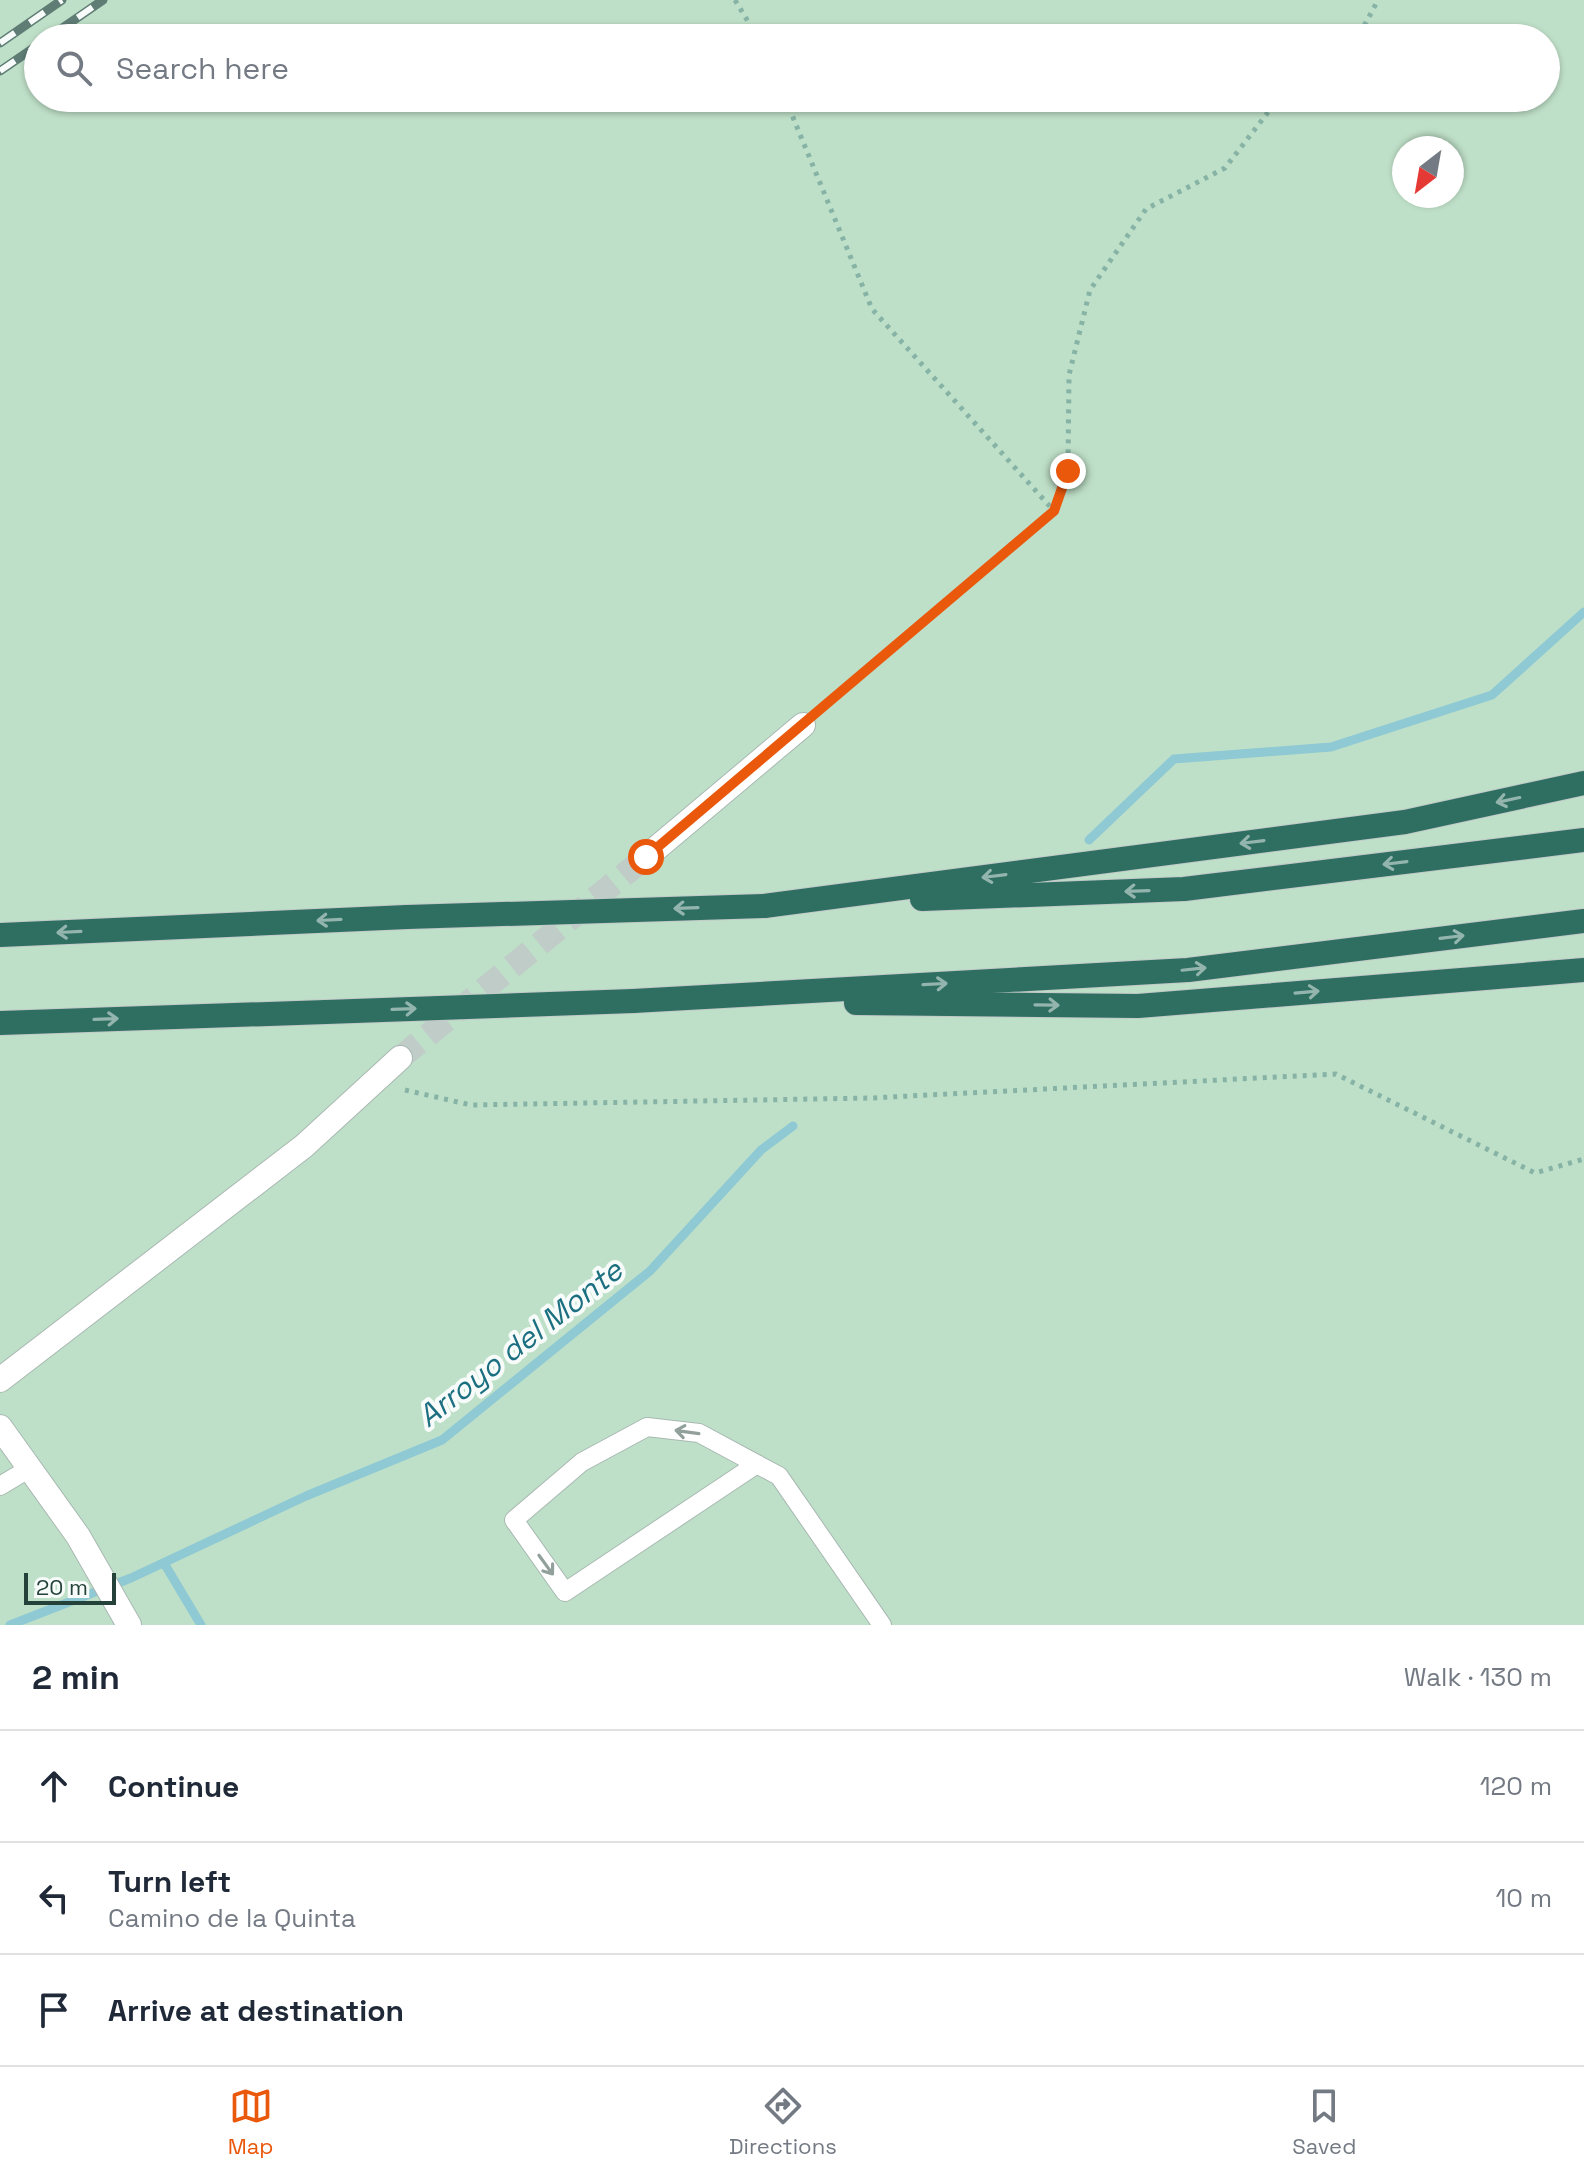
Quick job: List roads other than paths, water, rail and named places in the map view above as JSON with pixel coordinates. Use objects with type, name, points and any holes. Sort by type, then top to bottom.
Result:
[{"type":"highway","points":[[764,906],[1405,822],[1584,783]]},
{"type":"highway","points":[[0,935],[1184,889],[1584,840]]},
{"type":"highway","points":[[0,1023],[633,1001],[1188,970],[1584,921]]},
{"type":"highway","points":[[633,1001],[1138,1006],[1584,970]]},
{"type":"street","points":[[646,857],[803,725]]},
{"type":"street","points":[[0,1380],[304,1146],[400,1058]]},
{"type":"street","points":[[0,1427],[78,1536],[129,1625]]},
{"type":"lane","points":[[757,1464],[565,1592],[514,1520],[582,1462],[647,1427],[699,1433],[757,1464],[779,1476],[882,1625]]},
{"type":"lane","points":[[0,1486],[30,1468]]},
{"type":"waterway","name":"Arroyo del Monte","points":[[1089,840],[1174,759],[1331,747],[1492,695],[1584,612]]},
{"type":"waterway","name":"Arroyo del Monte","points":[[10,1625],[131,1578],[306,1496],[442,1440],[650,1271],[761,1150],[793,1126]]},
{"type":"waterway","points":[[164,1563],[201,1625]]},
{"type":"tunnel","points":[[400,1058],[646,857]]},
{"type":"railway","points":[[27,24],[62,0]]},
{"type":"railway","points":[[68,24],[103,0]]},
{"type":"railway","points":[[0,43],[24,26]]},
{"type":"railway","points":[[0,71],[24,55]]}]
